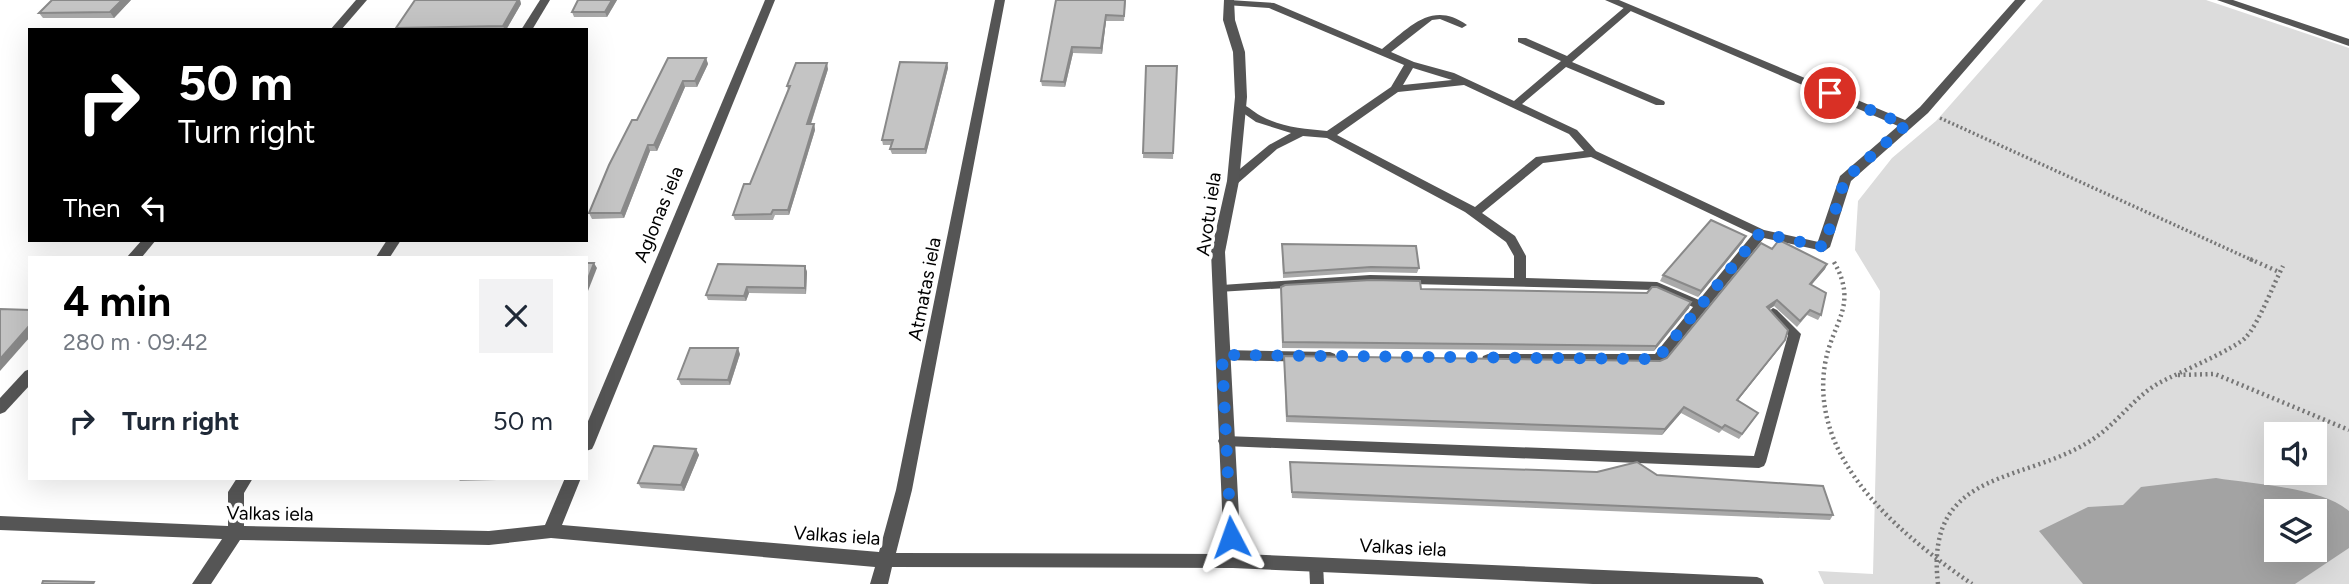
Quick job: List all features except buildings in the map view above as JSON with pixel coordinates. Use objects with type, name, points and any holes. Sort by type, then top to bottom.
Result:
[{"type":"street","points":[[337,28],[362,0]]},
{"type":"street","points":[[527,28],[545,0]]},
{"type":"street","name":"Aglonas iela","points":[[588,439],[770,0]]},
{"type":"street","name":"Atmatas iela","points":[[879,584],[883,559],[904,490],[1000,0]]},
{"type":"street","points":[[1609,0],[1906,125]]},
{"type":"street","points":[[1824,247],[1845,179],[1924,110],[2021,0]]},
{"type":"street","points":[[2222,0],[2349,43]]},
{"type":"street","name":"Avotu iela","points":[[1229,2],[1229,20],[1239,52],[1240,106],[1233,181],[1218,252],[1222,289],[1225,441],[1233,561]]},
{"type":"street","points":[[135,256],[147,242]]},
{"type":"street","points":[[0,408],[28,376]]},
{"type":"street","points":[[201,584],[236,533],[236,492],[244,480]]},
{"type":"street","points":[[551,531],[572,480]]},
{"type":"street","name":"Valkas iela","points":[[0,523],[236,533],[489,538],[551,531],[883,559],[1233,561],[1672,580]]},
{"type":"lane","points":[[1229,2],[1261,2],[1271,5],[1410,64],[1465,82],[1573,132],[1592,153],[1760,233],[1824,247]]},
{"type":"lane","points":[[1515,105],[1629,8]]},
{"type":"lane","points":[[1383,53],[1429,18],[1441,16],[1461,25]]},
{"type":"lane","points":[[1522,40],[1660,103]]},
{"type":"lane","points":[[1329,135],[1395,89],[1410,64]]},
{"type":"lane","points":[[1395,89],[1465,82]]},
{"type":"lane","points":[[1240,106],[1254,118],[1270,125],[1329,135],[1475,213],[1511,239],[1520,256],[1520,283]]},
{"type":"lane","points":[[1233,181],[1273,146],[1303,132]]},
{"type":"lane","points":[[1475,213],[1540,160],[1592,153]]},
{"type":"lane","points":[[1480,359],[1657,359],[1760,233]]},
{"type":"lane","points":[[1222,289],[1370,279],[1657,286],[1699,305]]},
{"type":"lane","points":[[1225,441],[1759,462],[1795,334],[1773,313]]},
{"type":"lane","points":[[1222,355],[1344,357]]},
{"type":"lane","points":[[1316,564],[1317,584]]},
{"type":"lane","points":[[1672,580],[1757,584]]},
{"type":"path","points":[[1924,110],[2281,269],[2246,338],[2157,384],[2095,438],[2063,454],[2003,474],[1962,500],[1939,531],[1935,558],[1938,584]]},
{"type":"path","points":[[1824,247],[1843,275],[1844,319],[1825,362],[1823,413],[1845,462],[1895,525],[1972,584]]},
{"type":"path","points":[[2174,375],[2215,374],[2349,430]]},
{"type":"shaded area","points":[[2043,0],[2206,0],[2349,48],[2349,584],[1824,584],[1818,571],[1873,574],[1880,291],[1855,250],[1858,201],[1892,158],[1936,121]]},
{"type":"shaded area","points":[[2216,478],[2286,488],[2322,497],[2327,499],[2337,503],[2349,511],[2349,548],[2295,584],[2083,584],[2039,531],[2088,507],[2123,505],[2141,487]]},
{"type":"route","points":[[1231,537],[1222,355],[1657,359],[1760,233],[1824,247],[1845,179],[1906,125],[1830,93]]}]
